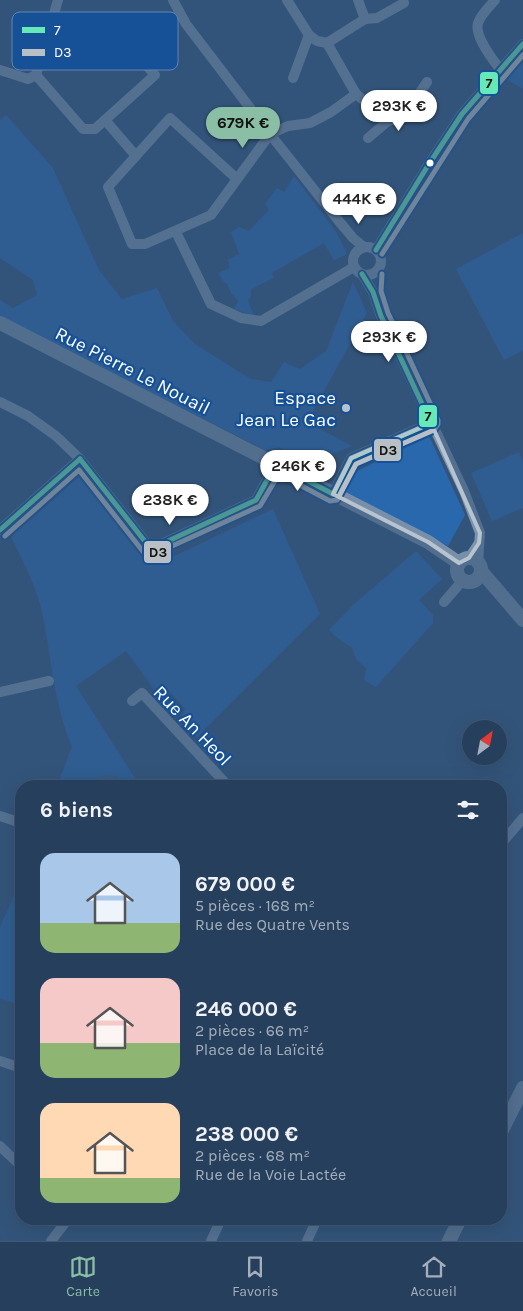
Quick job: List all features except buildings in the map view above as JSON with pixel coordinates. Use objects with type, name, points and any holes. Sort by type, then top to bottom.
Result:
[{"type":"street","points":[[54,12],[58,0]]},
{"type":"street","points":[[173,0],[186,24],[270,134],[338,220],[353,238],[364,247]]},
{"type":"street","points":[[287,0],[309,34],[317,42],[327,43],[365,19],[377,18],[404,3]]},
{"type":"street","points":[[358,0],[365,19]]},
{"type":"street","points":[[495,0],[480,18],[477,25],[486,48],[500,69]]},
{"type":"street","points":[[293,78],[309,34]]},
{"type":"street","points":[[327,43],[356,94],[388,121]]},
{"type":"street","points":[[376,250],[426,168],[462,114],[523,44]]},
{"type":"street","points":[[0,70],[28,79],[36,75],[37,70]]},
{"type":"street","points":[[36,75],[83,130],[95,129],[155,75],[151,70]]},
{"type":"street","points":[[368,138],[388,121],[403,118],[427,82]]},
{"type":"street","points":[[236,179],[170,118],[108,187],[132,244],[145,244],[211,215],[270,134],[288,126],[310,123],[331,112],[356,94]]},
{"type":"street","points":[[105,120],[136,156]]},
{"type":"street","points":[[338,220],[355,253],[353,263],[373,292],[381,316],[464,491],[480,532],[479,543],[471,569],[444,602]]},
{"type":"street","points":[[176,232],[211,304],[241,318],[261,321],[358,271]]},
{"type":"street","points":[[355,253],[369,246],[379,253],[381,262],[374,273],[366,275],[358,271]]},
{"type":"street","points":[[373,292],[374,273]]},
{"type":"street","name":"Rue Pierre Le Nouail","points":[[0,323],[333,494]]},
{"type":"street","points":[[0,402],[28,416],[56,436],[80,459],[151,549],[256,500],[276,464]]},
{"type":"street","points":[[431,423],[351,458],[333,494],[428,542],[471,569],[493,587],[521,615]]},
{"type":"street","points":[[0,530],[80,459]]},
{"type":"street","points":[[0,692],[50,681]]},
{"type":"street","name":"Rue An Heol","points":[[132,701],[142,693],[222,780]]},
{"type":"street","points":[[0,816],[15,821]]},
{"type":"street","points":[[507,837],[523,818]]},
{"type":"street","points":[[0,1060],[15,1066]]},
{"type":"street","points":[[507,1120],[523,1088]]},
{"type":"street","points":[[0,1146],[15,1160]]},
{"type":"street","points":[[51,1241],[63,1225]]},
{"type":"street","points":[[211,1241],[219,1225]]},
{"type":"street","points":[[307,1241],[314,1225]]},
{"type":"street","points":[[449,1241],[457,1225]]},
{"type":"highlighted area","points":[[431,423],[480,533],[479,543],[469,558],[459,563],[428,542],[333,494],[351,458]]},
{"type":"shaded area","points":[[523,58],[523,89],[506,79]]},
{"type":"shaded area","points":[[6,115],[53,168],[99,270],[122,299],[157,288],[173,321],[195,344],[251,379],[271,382],[284,362],[300,369],[326,351],[353,282],[367,313],[307,422],[352,446],[309,463],[279,447],[265,450],[0,317],[0,300],[13,308],[37,295],[33,280],[0,258],[0,120]]},
{"type":"shaded area","points":[[294,176],[337,233],[347,254],[334,260],[324,243],[272,273],[274,278],[251,289],[251,296],[248,300],[254,316],[234,309],[238,301],[218,273],[230,268],[228,260],[239,254],[231,232],[239,227],[249,231],[269,210],[265,204],[277,188],[284,192]]},
{"type":"shaded area","points":[[523,233],[523,350],[504,360],[456,269]]},
{"type":"shaded area","points":[[429,436],[465,515],[448,546],[340,489],[343,478]]},
{"type":"shaded area","points":[[519,452],[523,461],[523,508],[492,521],[471,473]]},
{"type":"shaded area","points":[[80,476],[143,558],[168,559],[273,509],[320,614],[197,737],[180,719],[185,709],[164,685],[156,692],[126,651],[76,686],[136,780],[59,780],[72,747],[57,696],[42,612],[29,574],[11,537]]},
{"type":"shaded area","points":[[416,551],[442,579],[419,600],[433,615],[433,623],[376,687],[364,680],[366,668],[357,660],[352,648],[329,630],[354,604]]},
{"type":"shaded area","points":[[106,775],[117,776],[121,780],[95,780],[97,777]]},
{"type":"shaded area","points":[[15,893],[15,1004],[0,998],[0,927]]},
{"type":"transit line","name":"7","points":[[376,250],[462,114],[523,44]]},
{"type":"transit line","name":"D3","points":[[382,254],[468,119],[523,55]]},
{"type":"transit line","name":"7","points":[[362,274],[373,292],[381,316],[431,423]]},
{"type":"transit line","name":"D3","points":[[5,536],[79,470],[145,554],[150,556],[260,506],[279,474],[330,501],[337,500],[356,464],[434,430],[438,424],[438,420],[388,313],[381,291],[382,274]]},
{"type":"transit line","name":"7","points":[[333,494],[351,458],[431,423]]},
{"type":"transit line","name":"7","points":[[80,459],[151,549],[256,500],[276,464]]},
{"type":"transit line","name":"7","points":[[0,530],[80,459]]},
{"type":"transit line","name":"7","points":[[276,464],[333,494]]},
{"type":"place","name":"Espace Jean Le Gac","points":[[346,408]]}]
